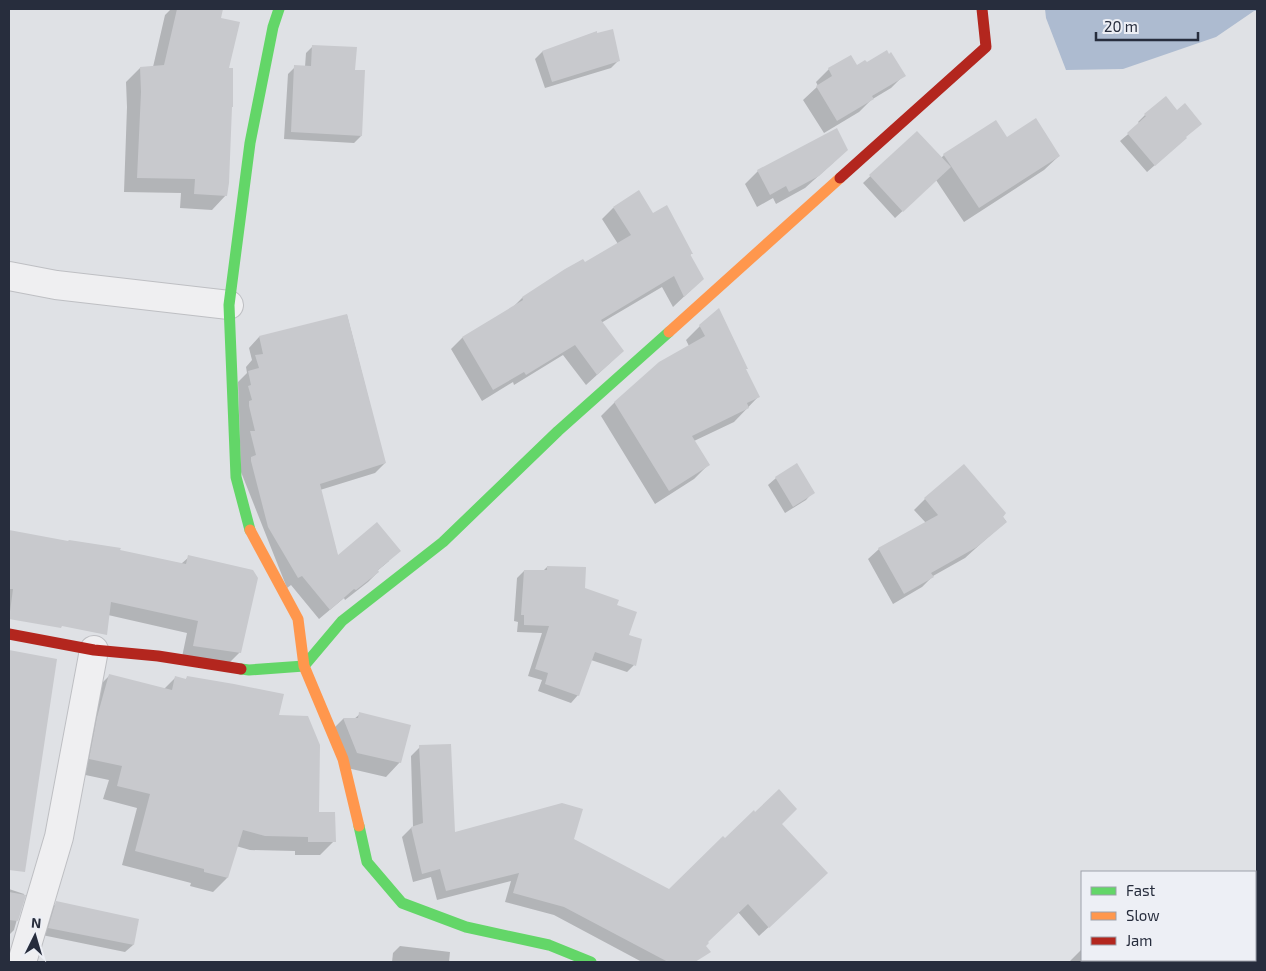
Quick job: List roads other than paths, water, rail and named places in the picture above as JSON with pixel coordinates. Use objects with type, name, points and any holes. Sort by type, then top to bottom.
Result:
[{"type":"street","points":[[279,9],[273,27],[250,144],[229,305],[236,477],[250,530],[298,619],[304,666],[343,759],[367,862],[402,903],[466,927],[549,945],[591,962]]},
{"type":"street","points":[[9,634],[94,650],[158,656],[249,670],[304,666],[342,620],[443,542],[558,431],[986,47],[982,9]]},
{"type":"street","points":[[9,276],[56,286],[229,305]]},
{"type":"street","points":[[22,962],[59,838],[94,650]]},
{"type":"water","points":[[1045,9],[1257,9],[1257,11],[1254,11],[1216,37],[1123,69],[1066,70],[1046,18]]}]
